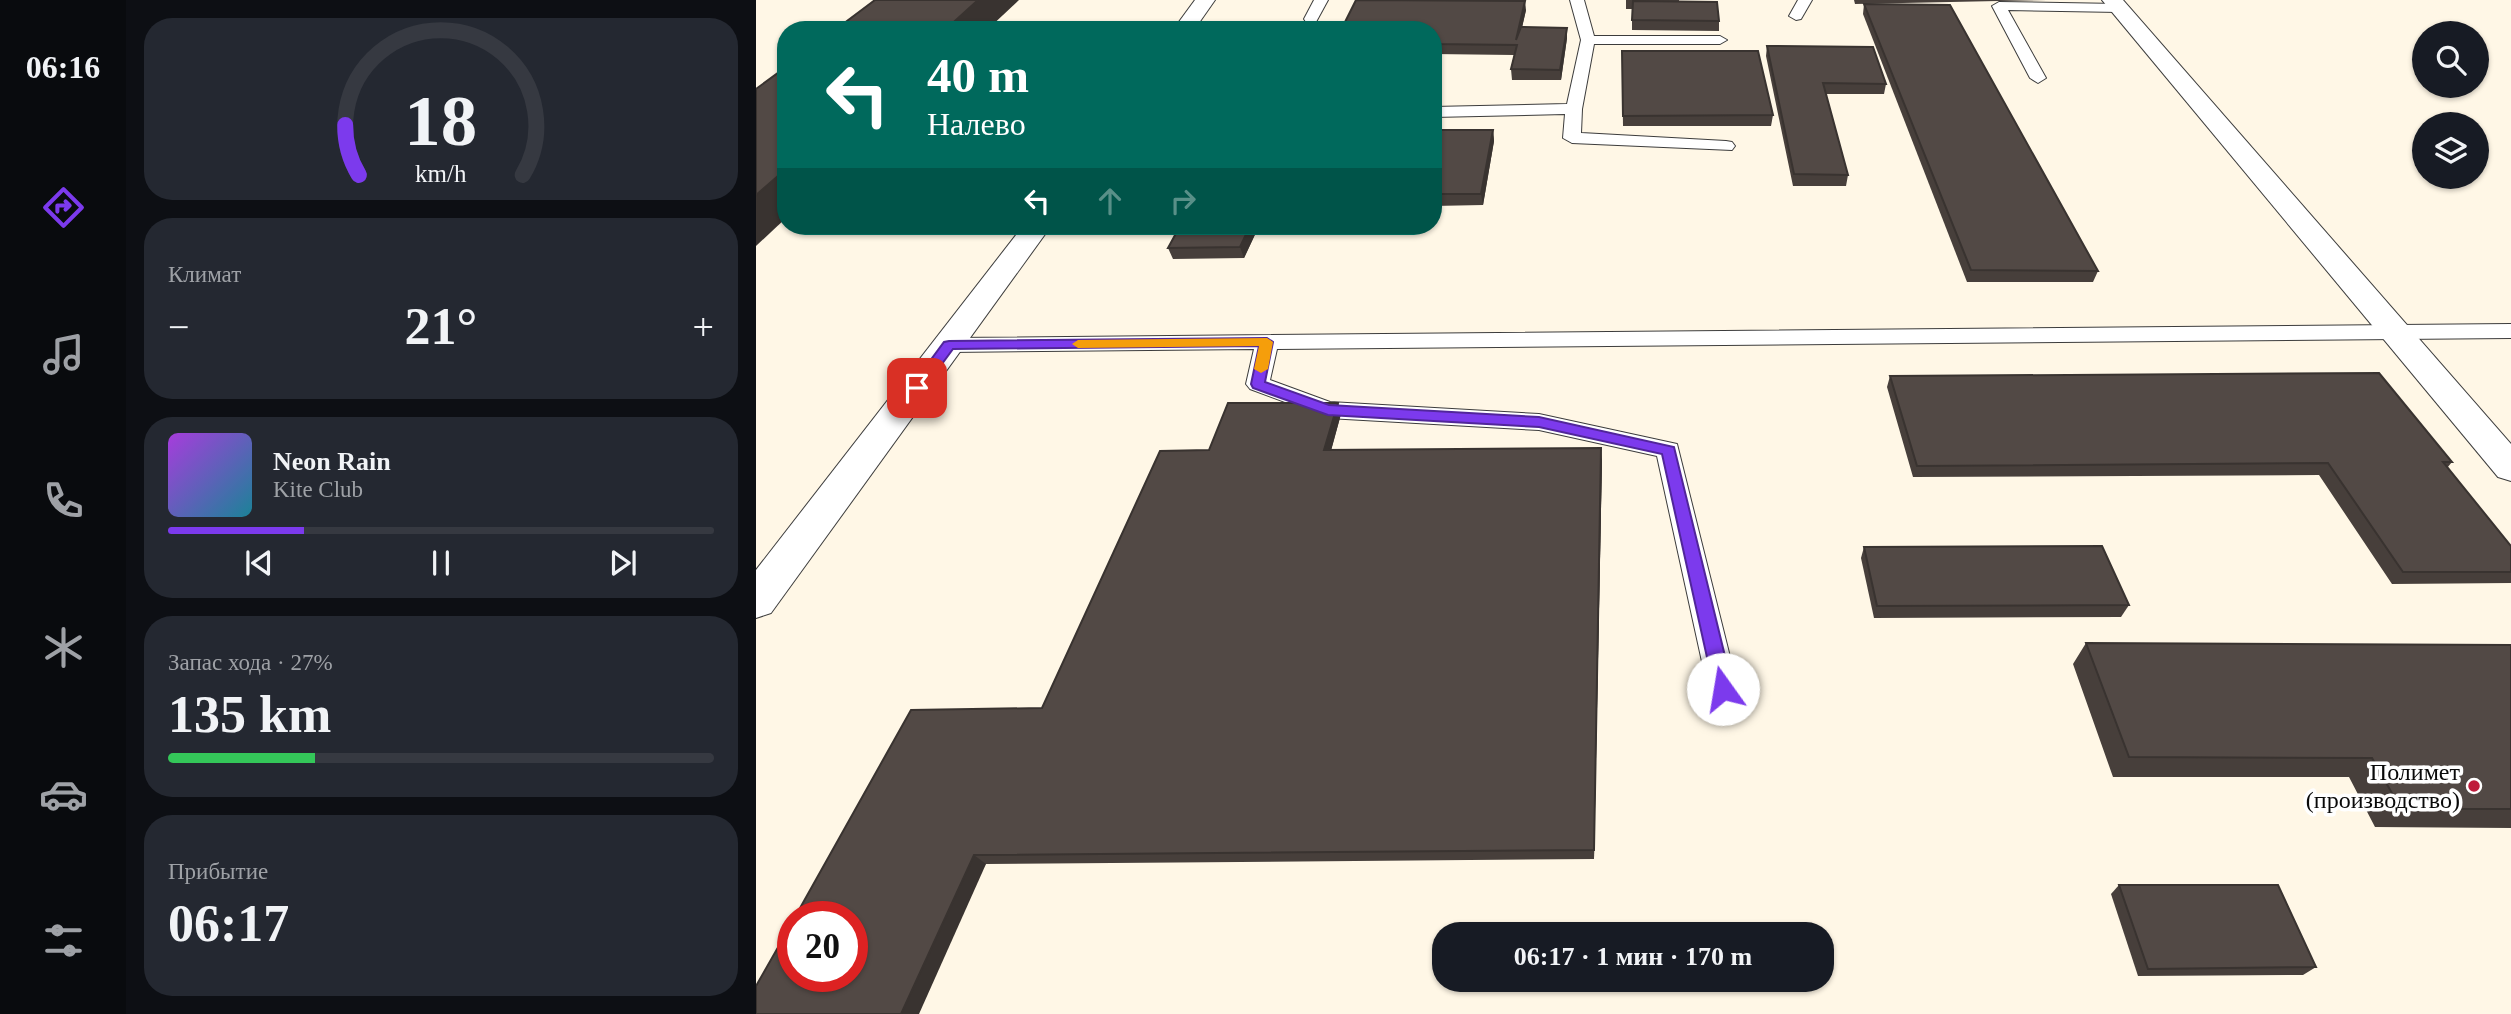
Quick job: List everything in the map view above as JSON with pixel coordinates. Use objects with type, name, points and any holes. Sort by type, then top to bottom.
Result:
[{"type":"street","points":[[1190,21],[1205,0]]},
{"type":"street","points":[[2116,4],[2511,468]]},
{"type":"street","points":[[756,601],[1030,235]]},
{"type":"lane","points":[[1311,19],[1321,0]]},
{"type":"lane","points":[[1577,0],[1588,40],[1574,109],[1572,138],[1726,146]]},
{"type":"lane","points":[[1796,16],[1805,0]]},
{"type":"lane","points":[[2038,78],[1999,6],[2116,4]]},
{"type":"lane","points":[[1588,40],[1720,40]]},
{"type":"lane","points":[[1442,112],[1574,109]]},
{"type":"lane","points":[[949,345],[2511,331]]},
{"type":"lane","points":[[1267,342],[1258,384],[1328,410],[1539,422],[1668,450],[1723,689]]},
{"type":"building","points":[[875,0],[978,0],[955,21],[847,21]]},
{"type":"building","points":[[1356,0],[1525,1],[1516,40],[1521,27],[1567,28],[1560,70],[1511,69],[1517,45],[1442,44],[1442,21],[1346,21]]},
{"type":"building","points":[[1633,1],[1717,2],[1719,21],[1632,20]]},
{"type":"building","points":[[1864,4],[1950,5],[2098,271],[1971,270]]},
{"type":"building","points":[[1767,46],[1873,47],[1886,84],[1823,83],[1848,175],[1794,174]]},
{"type":"building","points":[[1622,51],[1758,51],[1773,115],[1623,116]]},
{"type":"building","points":[[777,74],[777,177],[756,195],[756,89]]},
{"type":"building","points":[[1442,130],[1493,130],[1481,194],[1442,194]]},
{"type":"building","points":[[1175,235],[1246,235],[1240,247],[1168,248]]},
{"type":"building","points":[[2379,373],[2452,462],[2443,462],[2511,546],[2511,572],[2403,572],[2328,463],[1917,466],[1890,376]]},
{"type":"building","points":[[1228,403],[1338,403],[1324,450],[1601,448],[1594,850],[974,855],[901,1014],[756,1014],[756,986],[777,949],[777,992],[868,992],[868,901],[804,901],[911,710],[1042,708],[1160,451],[1209,450]]},
{"type":"building","points":[[2102,546],[2129,605],[1877,606],[1864,547]]},
{"type":"building","points":[[2086,643],[2511,645],[2511,809],[2401,809],[2372,758],[2129,757]]},
{"type":"building","points":[[2119,885],[2278,885],[2316,967],[2148,969]]},
{"type":"slow traffic","points":[[1078,344],[1267,342],[1261,369]]},
{"type":"place","name":"Полимет (производство)","points":[[2474,786]]},
{"type":"route","points":[[917,388],[949,345],[1267,342],[1258,384],[1328,410],[1539,422],[1668,450],[1723,689]]}]
